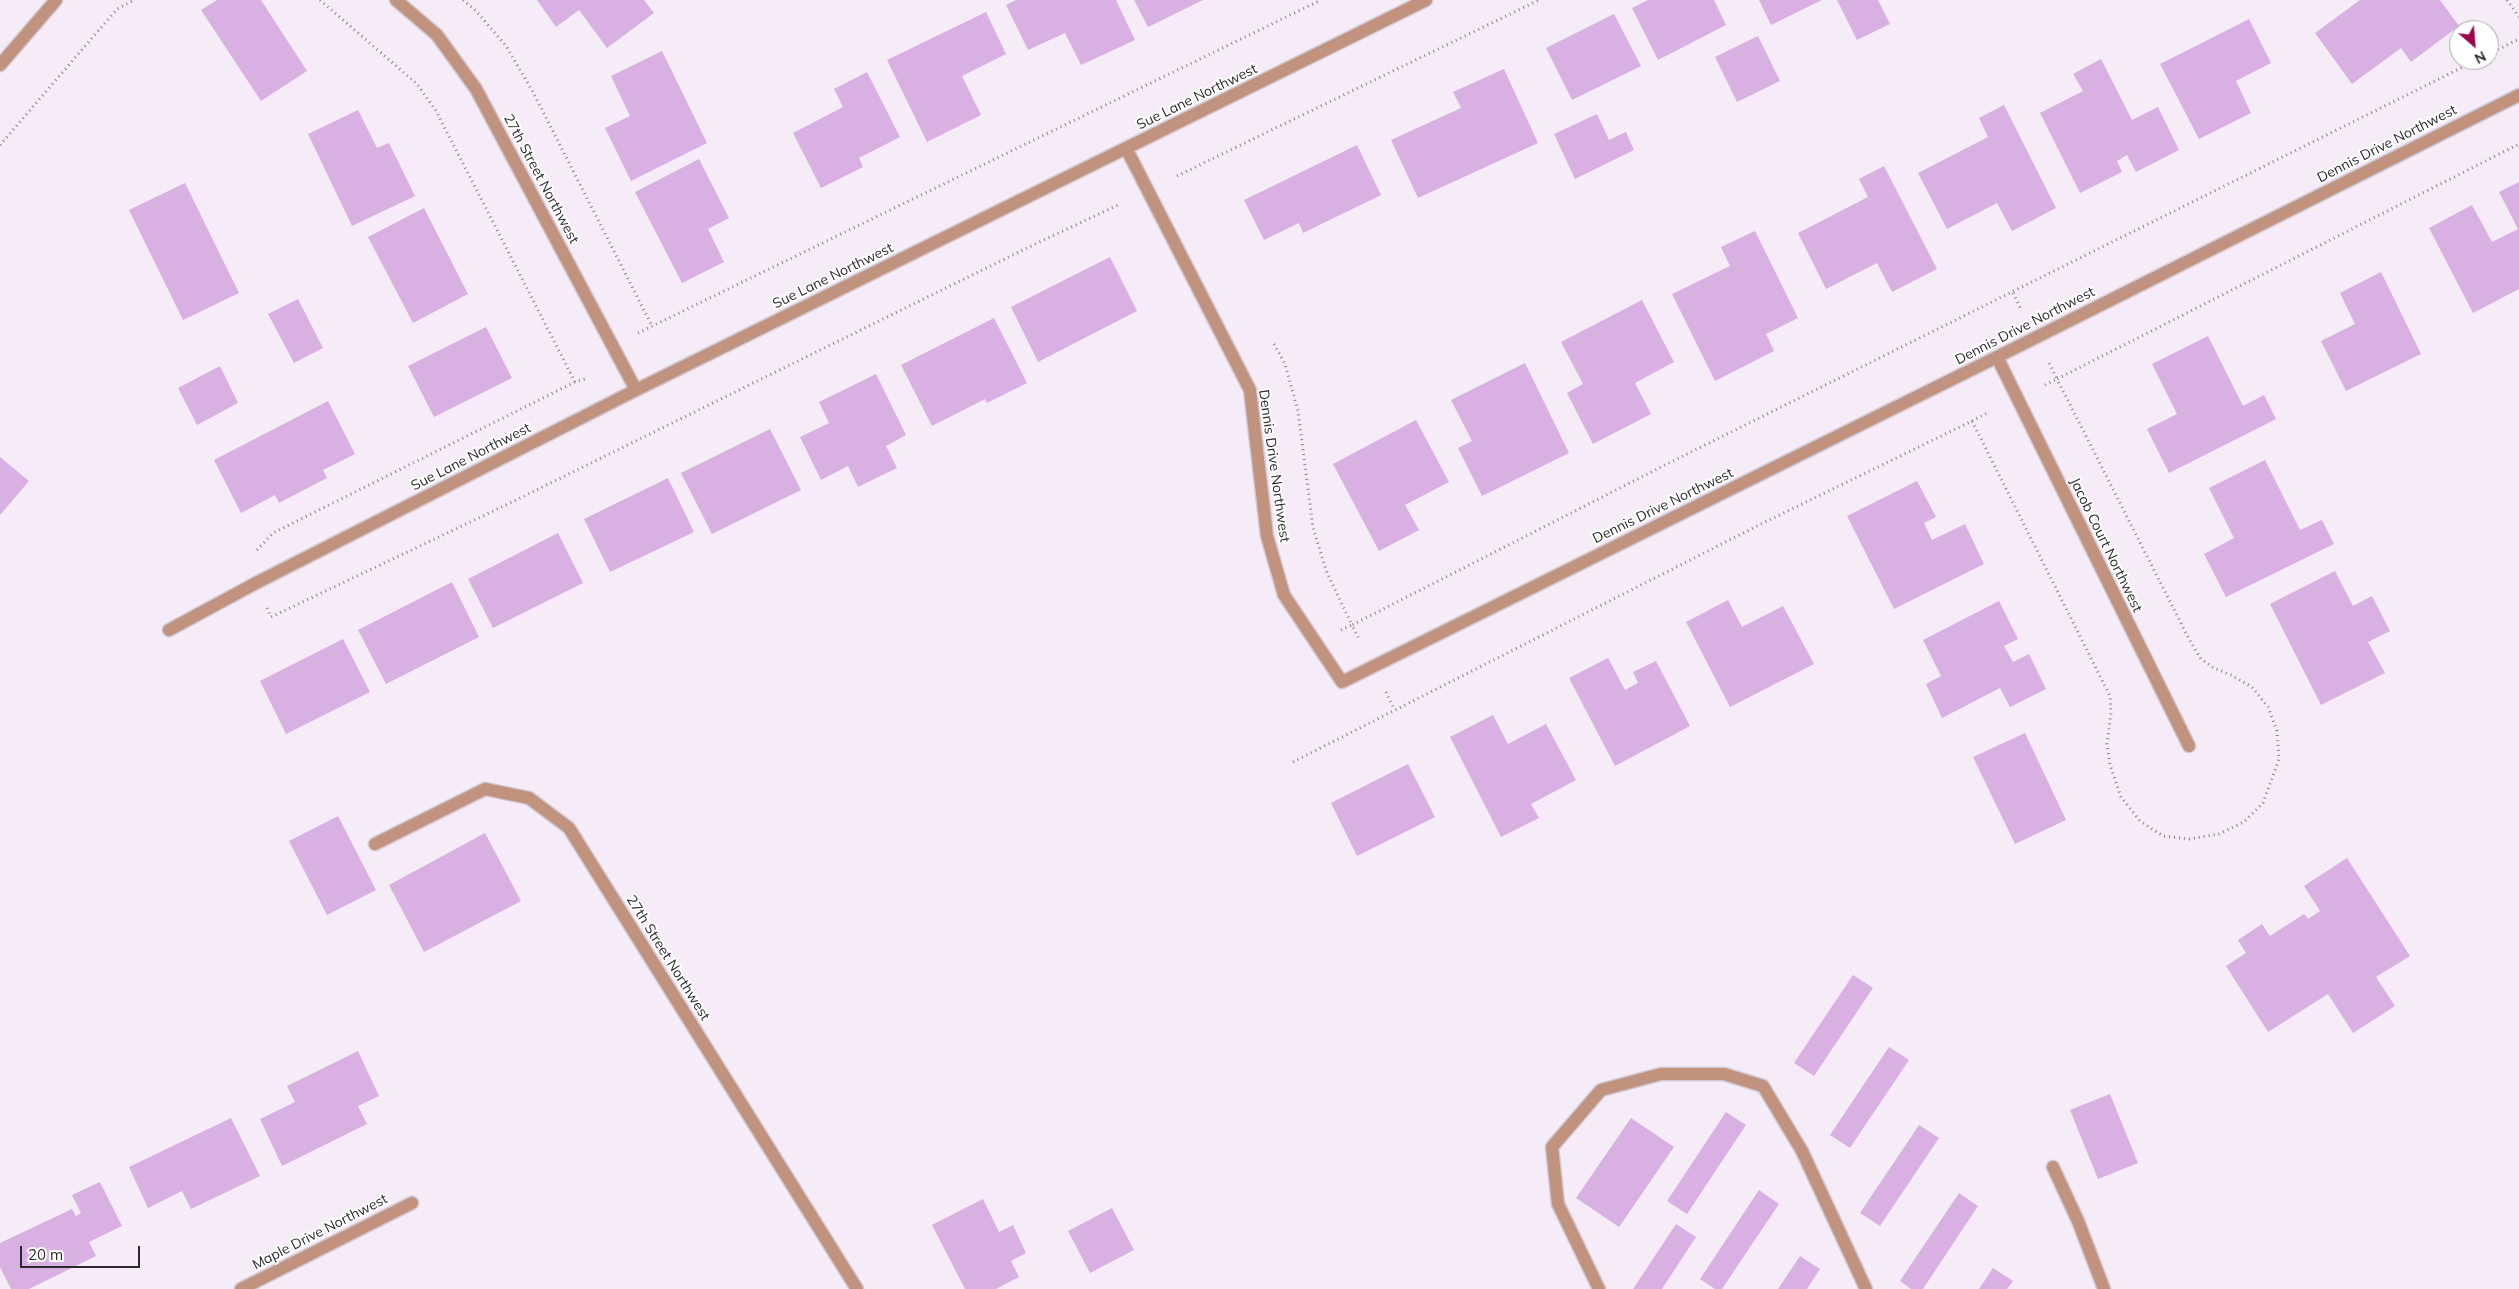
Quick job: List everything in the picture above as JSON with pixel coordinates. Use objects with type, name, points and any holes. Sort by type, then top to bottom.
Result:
[{"type":"street","points":[[0,65],[56,0]]},
{"type":"street","name":"27th Street Northwest","points":[[396,0],[437,35],[476,89],[636,390]]},
{"type":"street","name":"Sue Lane Northwest","points":[[169,630],[256,583],[636,390],[1426,0]]},
{"type":"street","name":"Dennis Drive Northwest","points":[[1126,148],[1250,390],[1267,536],[1284,595],[1342,682],[1997,357],[2519,94]]},
{"type":"street","name":"Jacob Court Northwest","points":[[1997,357],[2189,746]]},
{"type":"street","name":"27th Street Northwest","points":[[375,844],[485,789],[529,798],[569,828],[858,1289]]},
{"type":"street","points":[[1599,1289],[1558,1204],[1552,1147],[1601,1090],[1661,1074],[1724,1074],[1763,1086],[1802,1151],[1866,1289]]},
{"type":"street","points":[[2053,1168],[2078,1221],[2104,1289]]},
{"type":"street","name":"Maple Drive Northwest","points":[[241,1289],[412,1203]]},
{"type":"path","points":[[0,145],[117,9],[134,0]]},
{"type":"path","points":[[320,0],[417,84],[436,111],[575,382]]},
{"type":"path","points":[[463,0],[476,11],[506,46],[533,92],[652,326]]},
{"type":"path","points":[[635,334],[1321,0]]},
{"type":"path","points":[[1177,176],[1539,0]]},
{"type":"path","points":[[2507,0],[2519,16]]},
{"type":"path","points":[[2499,49],[2519,39]]},
{"type":"path","points":[[1274,344],[1285,364],[1298,411],[1313,528],[1326,573],[1352,625],[1665,466],[2457,70]]},
{"type":"path","points":[[2045,385],[2377,214],[2519,144]]},
{"type":"path","points":[[588,378],[575,382],[273,533],[250,557],[256,583],[271,617],[508,504],[1029,246],[1118,205]]},
{"type":"path","points":[[2013,293],[2021,309]]},
{"type":"path","points":[[1972,421],[2110,696],[2111,714],[2107,744],[2110,765],[2121,797],[2140,820],[2163,836],[2189,839],[2219,834],[2244,822],[2262,803],[2278,760],[2277,731],[2268,707],[2252,687],[2214,668],[2201,658],[2189,639],[2049,363]]},
{"type":"path","points":[[1293,762],[1394,709],[1987,413]]},
{"type":"path","points":[[1385,691],[1394,709]]},
{"type":"building","points":[[217,0],[261,0],[307,71],[261,101],[201,10]]},
{"type":"building","points":[[537,0],[644,0],[654,13],[607,48],[579,10],[556,27]]},
{"type":"building","points":[[1016,0],[1116,0],[1135,40],[1081,65],[1065,33],[1028,50],[1006,5]]},
{"type":"building","points":[[1134,0],[1203,0],[1148,27]]},
{"type":"building","points":[[1648,0],[1714,0],[1726,25],[1658,60],[1632,8]]},
{"type":"building","points":[[1759,0],[1822,0],[1771,25]]},
{"type":"building","points":[[1837,0],[1878,0],[1890,24],[1857,40]]},
{"type":"building","points":[[2360,0],[2440,0],[2455,20],[2449,20],[2449,34],[2411,62],[2401,48],[2352,84],[2315,33]]},
{"type":"building","points":[[986,12],[1006,54],[962,76],[981,115],[927,142],[887,60]]},
{"type":"building","points":[[1614,14],[1641,66],[1572,100],[1546,48]]},
{"type":"building","points":[[2249,19],[2271,63],[2236,81],[2251,113],[2199,139],[2160,64]]},
{"type":"building","points":[[1758,36],[1780,81],[1737,102],[1715,57]]},
{"type":"building","points":[[662,51],[707,143],[631,181],[605,128],[630,116],[611,76]]},
{"type":"building","points":[[2101,59],[2132,120],[2158,107],[2179,150],[2136,172],[2127,155],[2117,161],[2122,172],[2080,193],[2040,113],[2083,91],[2073,74]]},
{"type":"building","points":[[1504,69],[1538,143],[1418,198],[1391,140],[1461,108],[1453,92]]},
{"type":"building","points":[[867,72],[900,137],[859,158],[863,167],[821,188],[793,133],[843,107],[834,89]]},
{"type":"building","points":[[2004,105],[2056,208],[2012,231],[1997,203],[1947,229],[1918,173],[1988,137],[1979,118]]},
{"type":"building","points":[[358,110],[377,148],[389,143],[415,196],[352,226],[308,134]]},
{"type":"building","points":[[1597,114],[1609,140],[1626,132],[1634,150],[1575,179],[1554,134]]},
{"type":"building","points":[[1357,145],[1381,195],[1303,233],[1299,223],[1264,240],[1244,200]]},
{"type":"building","points":[[699,159],[729,218],[708,229],[724,262],[682,283],[635,192]]},
{"type":"building","points":[[1884,166],[1937,269],[1892,292],[1877,263],[1826,289],[1798,233],[1868,197],[1859,179]]},
{"type":"building","points":[[2519,182],[2519,289],[2473,313],[2429,228],[2472,205],[2492,242],[2518,229],[2499,192]]},
{"type":"building","points":[[185,183],[239,293],[183,320],[129,210]]},
{"type":"building","points":[[424,208],[468,294],[413,323],[368,237]]},
{"type":"building","points":[[1755,231],[1798,318],[1766,334],[1774,351],[1715,381],[1672,294],[1730,266],[1721,247]]},
{"type":"building","points":[[1110,257],[1137,311],[1038,362],[1011,307]]},
{"type":"building","points":[[2381,272],[2421,354],[2346,391],[2321,341],[2355,324],[2340,293]]},
{"type":"building","points":[[298,299],[323,348],[294,363],[268,314]]},
{"type":"building","points":[[1642,300],[1674,362],[1635,383],[1651,414],[1593,444],[1567,393],[1583,384],[1561,342]]},
{"type":"building","points":[[994,318],[1027,383],[987,403],[985,399],[932,426],[901,365]]},
{"type":"building","points":[[486,327],[512,378],[434,417],[408,366]]},
{"type":"building","points":[[2208,336],[2243,406],[2264,395],[2276,419],[2169,473],[2147,429],[2177,414],[2152,364]]},
{"type":"building","points":[[1525,363],[1569,453],[1482,496],[1458,448],[1472,441],[1451,400]]},
{"type":"building","points":[[220,366],[238,403],[197,425],[178,388]]},
{"type":"building","points":[[876,374],[906,435],[886,446],[897,468],[858,487],[848,466],[821,480],[800,437],[829,423],[819,402]]},
{"type":"building","points":[[328,401],[355,454],[323,470],[327,478],[279,503],[275,495],[241,513],[214,460]]},
{"type":"building","points":[[1416,420],[1449,482],[1405,505],[1419,530],[1379,551],[1333,464]]},
{"type":"building","points":[[770,429],[801,490],[712,534],[681,473]]},
{"type":"building","points":[[0,457],[29,481],[0,515]]},
{"type":"building","points":[[2265,460],[2300,530],[2322,520],[2334,544],[2226,597],[2204,554],[2234,538],[2209,488]]},
{"type":"building","points":[[668,478],[694,532],[610,572],[584,519]]},
{"type":"building","points":[[1917,481],[1936,517],[1924,523],[1932,540],[1965,524],[1984,564],[1894,609],[1847,516]]},
{"type":"building","points":[[558,533],[583,583],[493,628],[468,579]]},
{"type":"building","points":[[2335,571],[2353,606],[2372,596],[2390,631],[2368,642],[2385,673],[2321,705],[2270,604]]},
{"type":"building","points":[[452,582],[479,637],[386,684],[358,630]]},
{"type":"building","points":[[1728,600],[1742,627],[1783,606],[1814,664],[1730,707],[1686,622]]},
{"type":"building","points":[[1999,601],[2018,639],[2004,646],[2013,662],[2029,654],[2046,689],[2010,707],[2000,688],[1942,718],[1926,684],[1941,676],[1923,640]]},
{"type":"building","points":[[343,639],[370,692],[286,734],[260,681]]},
{"type":"building","points":[[1608,658],[1625,690],[1638,683],[1633,672],[1656,661],[1690,726],[1615,766],[1569,678]]},
{"type":"building","points":[[1493,715],[1508,744],[1546,724],[1576,780],[1531,804],[1539,818],[1501,837],[1450,737]]},
{"type":"building","points":[[2025,733],[2066,820],[2015,844],[1973,757]]},
{"type":"building","points":[[1408,764],[1435,817],[1357,856],[1331,803]]},
{"type":"building","points":[[338,816],[376,890],[327,915],[289,841]]},
{"type":"building","points":[[485,833],[521,901],[424,952],[389,885]]},
{"type":"building","points":[[2347,858],[2410,956],[2376,977],[2395,1006],[2353,1033],[2328,994],[2268,1032],[2226,966],[2246,953],[2238,940],[2262,924],[2270,936],[2304,914],[2308,919],[2320,911],[2304,886]]},
{"type":"building","points":[[1853,975],[1873,988],[1814,1076],[1794,1063]]},
{"type":"building","points":[[1889,1047],[1909,1060],[1850,1148],[1830,1135]]},
{"type":"building","points":[[358,1051],[379,1096],[358,1106],[367,1124],[282,1166],[260,1119],[295,1102],[287,1086]]},
{"type":"building","points":[[2110,1094],[2138,1163],[2098,1179],[2070,1110]]},
{"type":"building","points":[[1726,1112],[1746,1125],[1687,1214],[1667,1201]]},
{"type":"building","points":[[231,1118],[260,1176],[191,1209],[182,1191],[148,1208],[129,1167]]},
{"type":"building","points":[[1631,1118],[1674,1147],[1619,1227],[1576,1198]]},
{"type":"building","points":[[1919,1125],[1939,1138],[1880,1226],[1860,1213]]},
{"type":"building","points":[[100,1182],[122,1226],[89,1242],[96,1256],[29,1289],[11,1289],[0,1267],[0,1243],[72,1209],[76,1216],[81,1213],[72,1195]]},
{"type":"building","points":[[1759,1190],[1779,1204],[1722,1289],[1715,1289],[1700,1279]]},
{"type":"building","points":[[1959,1193],[1978,1206],[1923,1289],[1911,1289],[1900,1281]]},
{"type":"building","points":[[983,1199],[999,1232],[1013,1225],[1026,1253],[1011,1261],[1019,1277],[996,1289],[965,1289],[932,1225]]},
{"type":"building","points":[[1112,1208],[1134,1250],[1090,1273],[1068,1231]]},
{"type":"building","points":[[1676,1224],[1696,1237],[1662,1289],[1633,1289]]},
{"type":"building","points":[[1800,1256],[1820,1269],[1807,1289],[1778,1289]]},
{"type":"building","points":[[1993,1268],[2013,1281],[2007,1289],[1979,1289]]}]
